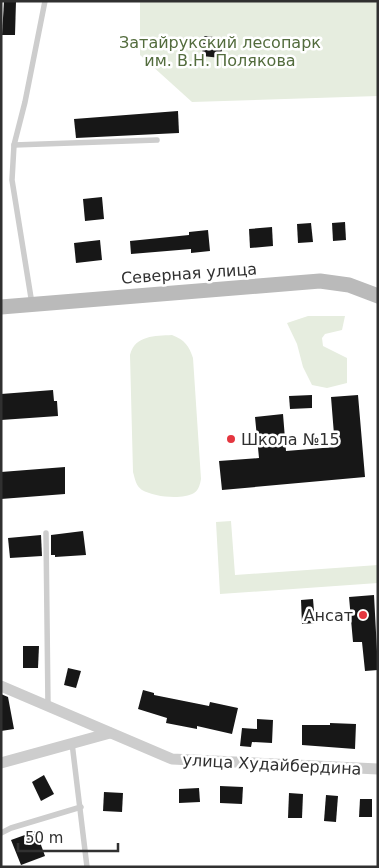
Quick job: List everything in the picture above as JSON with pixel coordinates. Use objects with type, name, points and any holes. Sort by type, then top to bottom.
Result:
[{"type":"main road","name":"Северная улица","points":[[1,307],[320,281],[349,285],[377,293]]},
{"type":"street","name":"улица Худайбердина","points":[[1,686],[172,759],[378,770]]},
{"type":"street","points":[[1,762],[110,733]]},
{"type":"lane","points":[[32,304],[12,180],[14,144],[25,102],[44,1]]},
{"type":"lane","points":[[14,144],[157,140]]},
{"type":"lane","points":[[46,533],[48,706]]},
{"type":"lane","points":[[72,743],[87,867]]},
{"type":"lane","points":[[1,833],[10,828],[81,807]]},
{"type":"green space","name":"Затайрукский лесопарк им. В.Н. Полякова","points":[[140,1],[378,1],[378,96],[192,102],[140,55]]},
{"type":"green space","points":[[308,316],[345,316],[342,330],[325,334],[322,338],[323,346],[347,358],[347,383],[327,388],[312,385],[303,367],[297,344],[287,323]]},
{"type":"green space","points":[[172,335],[186,344],[193,358],[201,479],[196,492],[175,497],[161,496],[142,490],[135,480],[133,472],[130,355],[133,348],[141,340],[153,336]]},
{"type":"green space","points":[[231,521],[235,575],[378,565],[378,583],[220,594],[216,522]]},
{"type":"building","points":[[4,1],[16,1],[15,35],[2,35]]},
{"type":"building","points":[[204,36],[223,38],[221,58],[202,56]]},
{"type":"building","points":[[178,111],[179,133],[76,138],[74,119]]},
{"type":"building","points":[[102,197],[104,219],[85,221],[83,199]]},
{"type":"building","points":[[345,222],[346,240],[333,241],[332,223]]},
{"type":"building","points":[[311,223],[313,242],[298,243],[297,224]]},
{"type":"building","points":[[272,227],[273,246],[250,248],[249,229]]},
{"type":"building","points":[[208,230],[210,251],[191,253],[191,249],[131,254],[130,241],[189,235],[189,232]]},
{"type":"building","points":[[100,240],[102,260],[76,263],[74,243]]},
{"type":"building","points":[[53,390],[54,401],[57,401],[58,416],[1,420],[1,394]]},
{"type":"building","points":[[312,395],[312,408],[290,409],[289,396]]},
{"type":"building","name":"Школа №15","points":[[358,395],[365,477],[222,490],[219,461],[259,458],[255,417],[283,414],[286,451],[335,447],[331,397]]},
{"type":"building","points":[[65,467],[65,494],[1,499],[1,472]]},
{"type":"building","points":[[83,531],[86,555],[55,557],[55,555],[51,555],[51,535]]},
{"type":"building","points":[[41,535],[42,556],[10,558],[8,538]]},
{"type":"building","name":"Ансат","points":[[374,595],[378,670],[365,671],[362,642],[353,642],[349,597]]},
{"type":"building","points":[[313,599],[315,623],[302,624],[301,600]]},
{"type":"building","points":[[23,646],[39,646],[38,668],[23,668]]},
{"type":"building","points":[[68,668],[81,671],[76,688],[64,685]]},
{"type":"building","points":[[143,690],[154,693],[154,695],[209,706],[210,702],[238,708],[232,734],[197,726],[197,729],[166,723],[167,718],[138,709]]},
{"type":"building","points":[[1,694],[8,697],[14,729],[1,731]]},
{"type":"building","points":[[257,719],[273,720],[272,743],[252,742],[251,747],[240,746],[242,728],[257,729]]},
{"type":"building","points":[[330,723],[356,724],[355,749],[302,745],[302,725],[330,725]]},
{"type":"building","points":[[44,775],[54,794],[41,801],[32,782]]},
{"type":"building","points":[[220,786],[243,787],[242,804],[220,803]]},
{"type":"building","points":[[199,788],[200,802],[179,803],[179,789]]},
{"type":"building","points":[[104,792],[123,793],[122,812],[103,811]]},
{"type":"building","points":[[289,793],[303,794],[302,818],[288,818]]},
{"type":"building","points":[[326,795],[338,796],[336,822],[324,821]]},
{"type":"building","points":[[360,799],[372,799],[372,817],[359,817]]},
{"type":"building","points":[[36,831],[45,856],[21,865],[11,840]]},
{"type":"place","name":"Школа №15","points":[[231,439]]},
{"type":"place","name":"Ансат","points":[[363,615]]}]
